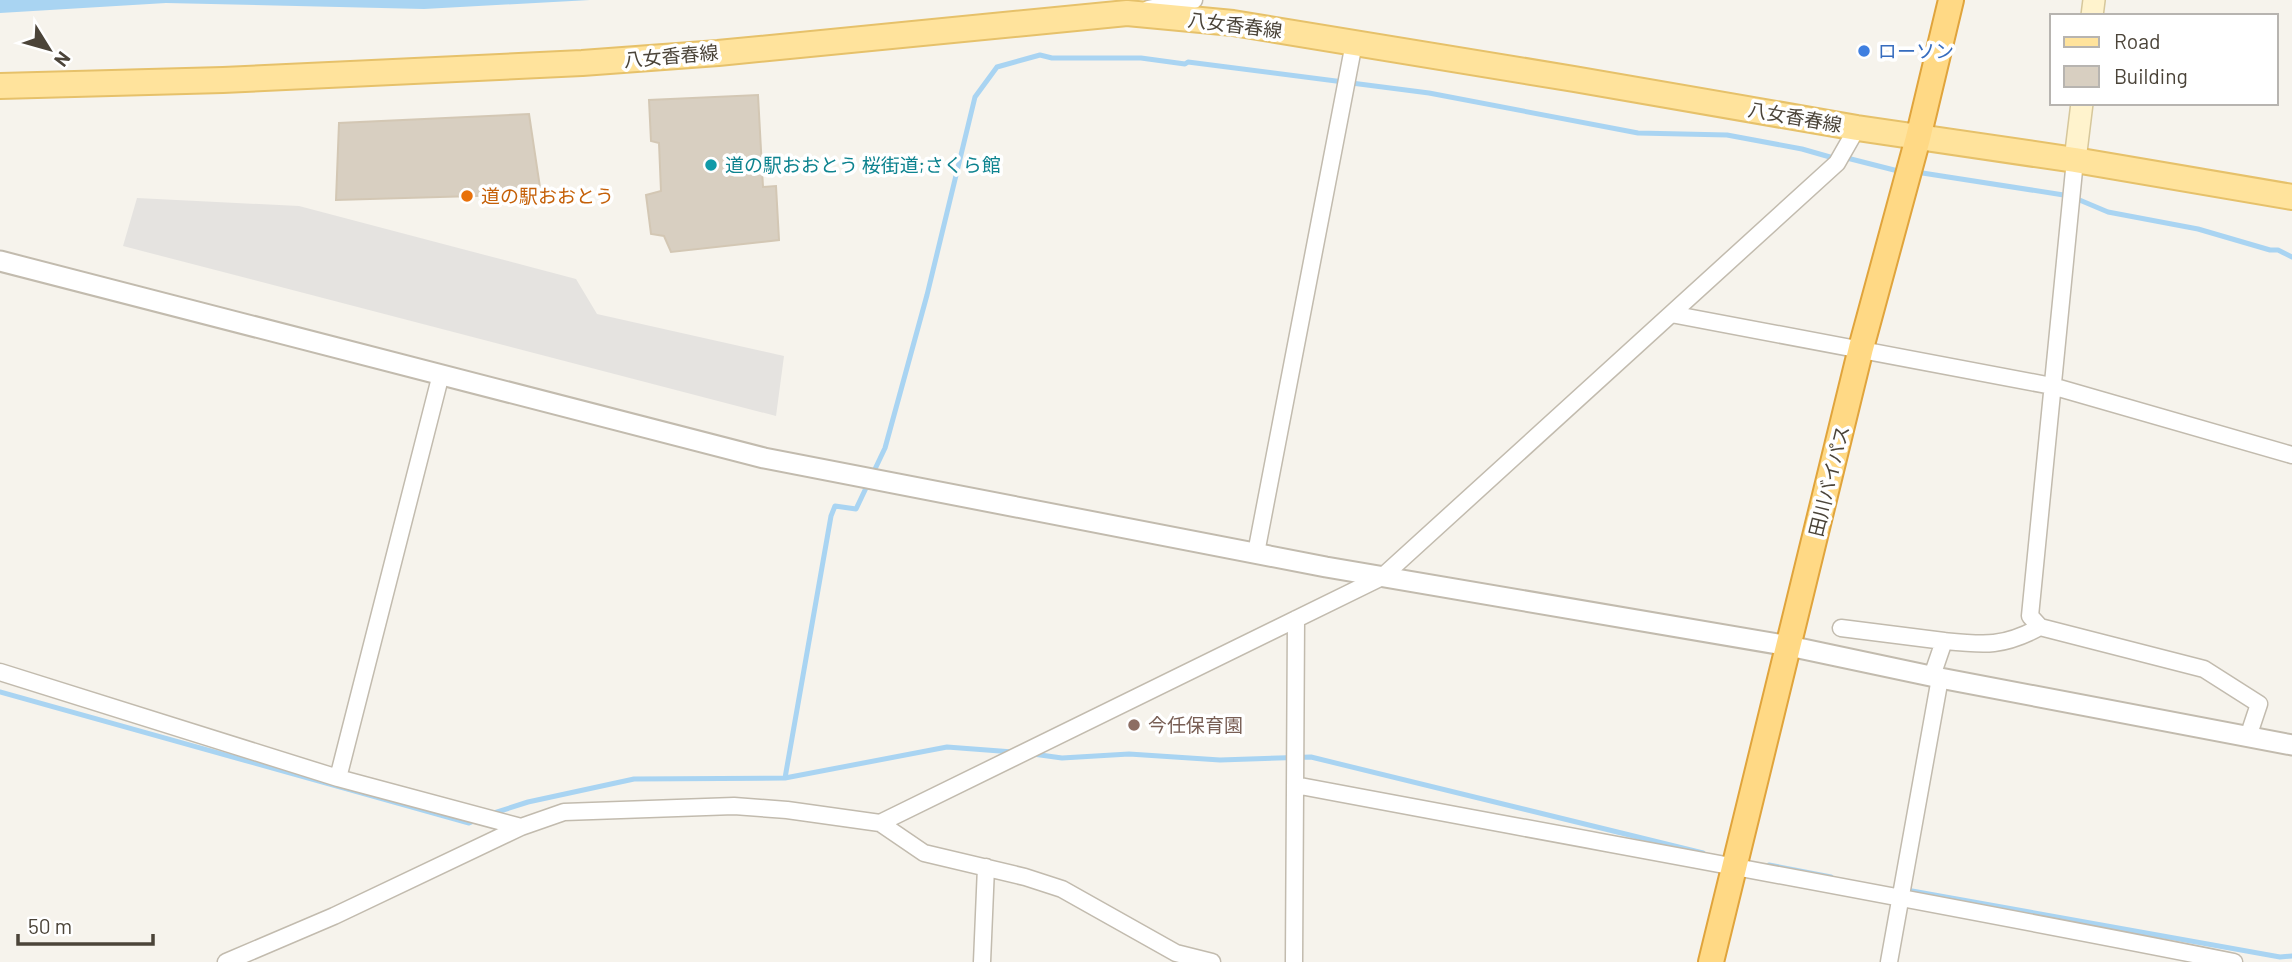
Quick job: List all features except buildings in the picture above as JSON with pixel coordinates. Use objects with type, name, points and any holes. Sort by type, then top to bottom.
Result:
[{"type":"highway","name":"田川バイパス","points":[[1711,962],[1861,348],[1918,138],[1951,0]]},
{"type":"main road","name":"八女香春線","points":[[0,86],[223,80],[582,63],[718,53],[1127,13],[1233,23],[1857,128],[2075,160],[2292,197]]},
{"type":"main road","points":[[2075,160],[2082,105]]},
{"type":"street","points":[[1127,13],[1194,0]]},
{"type":"street","points":[[1256,553],[1354,43]]},
{"type":"street","points":[[880,823],[1382,576],[1837,163],[1857,128]]},
{"type":"street","points":[[2075,160],[2030,616],[2040,627],[2204,669],[2259,704],[2248,737]]},
{"type":"street","points":[[0,261],[764,458],[1256,553],[1789,646],[2292,745]]},
{"type":"street","points":[[1671,314],[2052,386],[2292,454]]},
{"type":"street","points":[[338,778],[441,374]]},
{"type":"street","points":[[1294,962],[1296,618]]},
{"type":"street","points":[[1841,628],[1999,645],[2040,627]]},
{"type":"street","points":[[1889,962],[1944,641]]},
{"type":"street","points":[[0,671],[338,778],[521,827]]},
{"type":"street","points":[[1295,785],[1734,868],[1901,896],[2234,962]]},
{"type":"street","points":[[226,962],[334,916],[521,827],[564,813],[734,806],[787,810],[880,823],[923,853],[986,867],[1062,889],[1176,953],[1212,962]]},
{"type":"street","points":[[982,962],[986,867]]},
{"type":"shaded area","points":[[137,198],[299,206],[576,279],[597,314],[784,356],[776,416],[123,246]]},
{"type":"water","points":[[0,0],[590,0],[424,9],[166,3],[0,13]]},
{"type":"waterway","points":[[785,778],[831,516],[835,506],[856,509],[885,448],[927,295],[975,97],[997,67],[1040,55],[1052,58],[1141,58],[1185,64],[1188,62],[1429,93],[1638,133],[1727,135],[1802,149],[1837,159],[1843,157],[1902,172]]},
{"type":"waterway","points":[[1916,172],[2070,196],[2108,212],[2198,229],[2278,250],[2292,257]]},
{"type":"waterway","points":[[0,692],[469,823],[476,820]]},
{"type":"waterway","points":[[491,814],[528,802],[634,779],[785,778],[947,747],[1013,752]]},
{"type":"waterway","points":[[1033,754],[1062,758],[1129,754],[1220,760],[1311,757],[1703,853]]},
{"type":"waterway","points":[[1769,865],[1831,877]]},
{"type":"waterway","points":[[1912,891],[2280,957],[2292,956]]},
{"type":"place","name":"ローソン","points":[[1864,51]]},
{"type":"place","name":"道の駅おおとう 桜街道;さくら館","points":[[711,165]]},
{"type":"place","name":"道の駅おおとう","points":[[467,196]]},
{"type":"place","name":"今任保育園","points":[[1134,725]]}]
